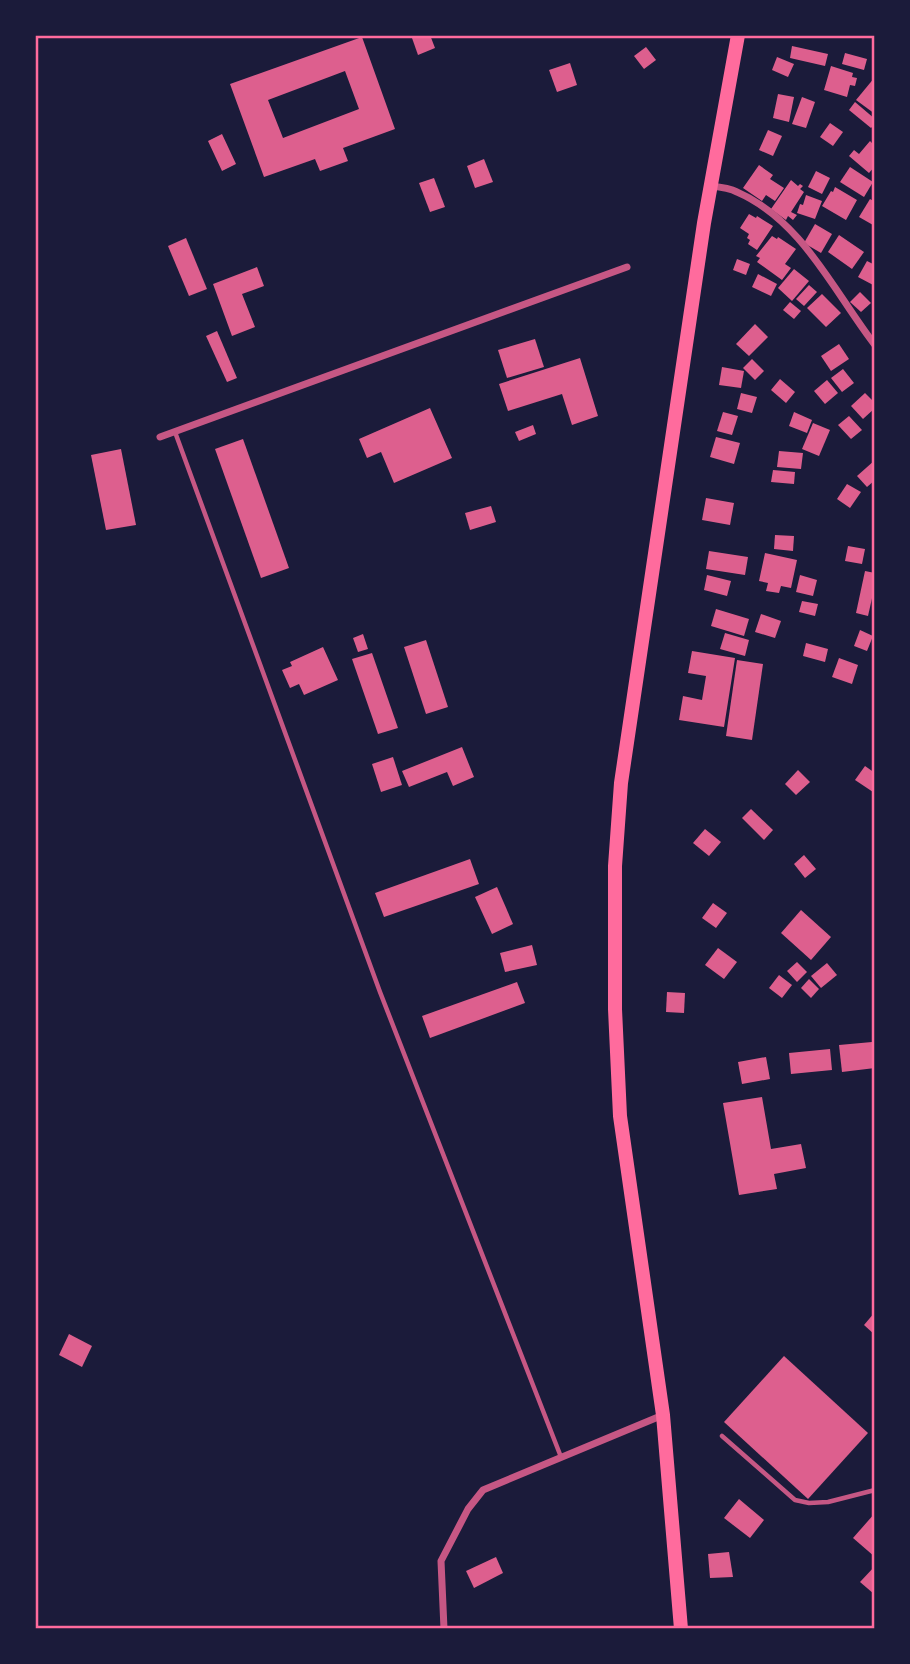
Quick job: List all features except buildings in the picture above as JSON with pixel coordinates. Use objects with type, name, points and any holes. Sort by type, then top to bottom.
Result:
[{"type":"highway","points":[[681,1629],[663,1415],[620,1116],[615,1009],[615,866],[621,783],[710,186],[738,35]]},
{"type":"street","points":[[710,186],[736,191],[767,210],[797,236],[875,345]]},
{"type":"street","points":[[160,437],[627,267]]},
{"type":"street","points":[[444,1629],[441,1562],[468,1509],[483,1490],[663,1415]]},
{"type":"lane","points":[[175,432],[380,992],[561,1458]]},
{"type":"lane","points":[[722,1436],[794,1500],[809,1503],[828,1502],[875,1490]]}]
